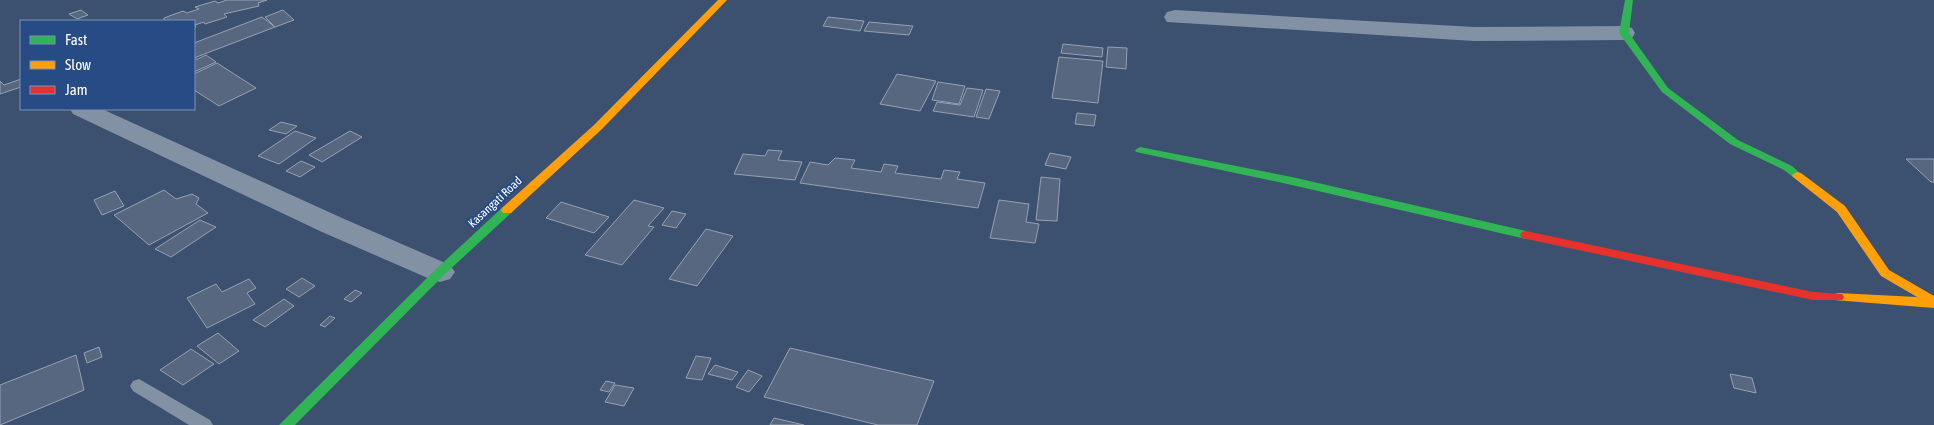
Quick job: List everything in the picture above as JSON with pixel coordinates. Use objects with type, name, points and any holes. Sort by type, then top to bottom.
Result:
[{"type":"street","name":"Kasangati Road","points":[[286,425],[440,272],[598,127],[723,0]]},
{"type":"street","points":[[1630,0],[1624,34],[1665,90],[1734,142],[1788,168],[1841,209],[1885,273],[1934,302]]},
{"type":"street","points":[[1175,17],[1474,34],[1624,34]]},
{"type":"street","points":[[84,110],[332,225],[440,272]]},
{"type":"street","points":[[1140,150],[1292,181],[1475,224],[1813,296],[1934,302]]},
{"type":"lane","points":[[139,386],[204,425]]},
{"type":"building","points":[[227,0],[267,0],[258,3],[259,6],[224,14],[227,17],[205,24],[204,22],[195,25],[195,20],[164,20],[164,18],[183,11],[187,13],[199,9],[195,7],[215,1],[218,3]]},
{"type":"building","points":[[81,10],[88,15],[77,19],[69,14]]},
{"type":"building","points":[[283,10],[294,20],[275,27],[265,17]]},
{"type":"building","points":[[262,17],[275,27],[195,58],[195,43]]},
{"type":"building","points":[[828,17],[864,21],[860,31],[823,26]]},
{"type":"building","points":[[869,22],[913,26],[909,35],[864,31]]},
{"type":"building","points":[[1063,44],[1103,48],[1102,57],[1061,53]]},
{"type":"building","points":[[1108,47],[1127,48],[1126,69],[1106,67]]},
{"type":"building","points":[[206,55],[216,62],[195,72],[195,59]]},
{"type":"building","points":[[1059,57],[1103,61],[1098,103],[1052,98]]},
{"type":"building","points":[[217,63],[256,88],[219,106],[195,91],[195,74]]},
{"type":"building","points":[[897,74],[936,81],[920,111],[880,104]]},
{"type":"building","points":[[20,79],[20,87],[0,94],[0,81],[4,85]]},
{"type":"building","points":[[938,82],[965,86],[959,104],[932,100]]},
{"type":"building","points":[[967,88],[983,90],[974,117],[933,111],[937,102],[960,105]]},
{"type":"building","points":[[986,89],[1000,91],[989,119],[976,117]]},
{"type":"building","points":[[1077,113],[1096,115],[1094,126],[1075,124]]},
{"type":"building","points":[[281,122],[297,126],[286,134],[269,130]]},
{"type":"building","points":[[295,131],[316,138],[279,164],[258,156]]},
{"type":"building","points":[[350,131],[362,137],[322,162],[309,155]]},
{"type":"building","points":[[768,150],[782,151],[778,160],[802,162],[795,180],[734,174],[743,154],[765,156]]},
{"type":"building","points":[[1050,153],[1071,157],[1066,169],[1045,165]]},
{"type":"building","points":[[835,158],[855,160],[851,168],[881,172],[884,164],[898,166],[895,173],[941,179],[944,170],[960,172],[957,179],[985,183],[978,208],[800,183],[810,162],[828,165]]},
{"type":"building","points":[[1906,159],[1934,159],[1934,182],[1931,182]]},
{"type":"building","points":[[301,161],[315,167],[300,177],[286,171]]},
{"type":"building","points":[[1041,177],[1060,179],[1057,221],[1036,220]]},
{"type":"building","points":[[164,190],[176,199],[192,194],[199,198],[196,204],[208,213],[149,245],[114,215]]},
{"type":"building","points":[[115,191],[124,206],[102,215],[94,200]]},
{"type":"building","points":[[634,200],[664,208],[648,226],[654,227],[622,265],[585,255]]},
{"type":"building","points":[[999,200],[1029,204],[1026,222],[1039,224],[1035,243],[990,238]]},
{"type":"building","points":[[561,202],[609,217],[594,233],[546,218]]},
{"type":"building","points":[[672,211],[686,214],[676,228],[662,225]]},
{"type":"building","points":[[200,220],[216,227],[171,257],[155,249]]},
{"type":"building","points":[[706,229],[733,236],[697,286],[669,279]]},
{"type":"building","points":[[302,278],[315,286],[299,297],[286,289]]},
{"type":"building","points":[[249,279],[256,288],[247,293],[255,304],[207,328],[187,298],[216,284],[222,292]]},
{"type":"building","points":[[355,290],[362,293],[351,302],[344,299]]},
{"type":"building","points":[[284,299],[294,306],[265,327],[253,320]]},
{"type":"building","points":[[330,316],[335,318],[325,327],[320,325]]},
{"type":"building","points":[[218,333],[239,351],[219,364],[197,346]]},
{"type":"building","points":[[99,347],[102,357],[87,363],[84,353]]},
{"type":"building","points":[[790,348],[934,381],[917,425],[878,425],[764,397]]},
{"type":"building","points":[[191,349],[214,364],[183,385],[160,370]]},
{"type":"building","points":[[76,355],[84,390],[0,425],[0,385]]},
{"type":"building","points":[[696,356],[711,358],[702,380],[686,378]]},
{"type":"building","points":[[715,365],[738,372],[732,380],[708,374]]},
{"type":"building","points":[[748,370],[762,376],[749,392],[736,387]]},
{"type":"building","points":[[1730,374],[1752,378],[1756,393],[1734,388]]},
{"type":"building","points":[[606,381],[615,383],[609,392],[600,390]]},
{"type":"building","points":[[615,385],[634,388],[624,406],[605,402]]},
{"type":"building","points":[[774,418],[804,425],[770,425]]},
{"type":"traffic: fast","points":[[1629,0],[1624,33],[1665,90],[1734,142],[1788,168],[1797,175]]},
{"type":"traffic: fast","points":[[1140,150],[1292,181],[1526,235]]},
{"type":"traffic: fast","points":[[286,425],[440,272],[507,210]]},
{"type":"traffic: slow","points":[[507,210],[598,127],[723,0]]},
{"type":"traffic: slow","points":[[1797,175],[1841,209],[1885,273],[1933,301]]},
{"type":"traffic: slow","points":[[1838,297],[1934,303]]},
{"type":"traffic: jam","points":[[1526,235],[1813,296],[1838,297]]}]
